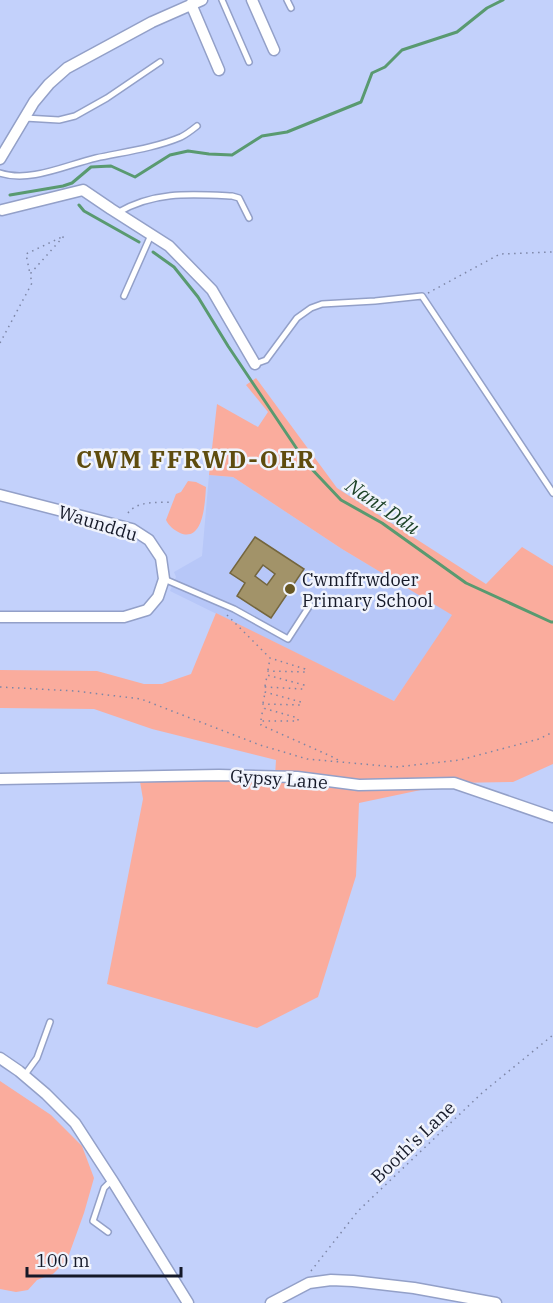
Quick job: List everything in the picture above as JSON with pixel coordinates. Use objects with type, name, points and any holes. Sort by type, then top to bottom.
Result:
[{"type":"street","points":[[0,159],[34,102],[67,68],[152,22],[202,0]]},
{"type":"street","points":[[252,0],[274,50]]},
{"type":"street","points":[[191,4],[219,70]]},
{"type":"street","points":[[1,207],[83,190],[169,246],[212,290],[255,364]]},
{"type":"street","name":"Waunddu","points":[[0,495],[132,529],[150,540],[161,558],[164,579]]},
{"type":"street","points":[[0,617],[124,617],[147,610],[158,597],[164,579]]},
{"type":"street","name":"Gypsy Lane","points":[[0,779],[219,775],[297,777],[359,785],[454,783],[553,817]]},
{"type":"street","points":[[0,1059],[46,1094],[75,1123],[188,1303]]},
{"type":"street","points":[[271,1303],[309,1283],[331,1280],[414,1288],[496,1303]]},
{"type":"lane","points":[[222,0],[249,62]]},
{"type":"lane","points":[[287,0],[291,8]]},
{"type":"lane","points":[[25,118],[59,120],[75,116],[107,98],[160,62]]},
{"type":"lane","points":[[0,173],[15,176],[49,171],[94,158],[164,143],[184,136],[197,126]]},
{"type":"lane","points":[[117,213],[141,201],[185,194],[239,198],[249,218]]},
{"type":"lane","points":[[124,296],[151,235]]},
{"type":"lane","points":[[255,364],[266,360],[297,318],[310,308],[322,304],[422,296],[553,493]]},
{"type":"lane","points":[[164,579],[234,609],[288,639],[310,605]]},
{"type":"lane","points":[[24,1076],[37,1058],[50,1022]]},
{"type":"lane","points":[[108,1233],[93,1221],[104,1188],[112,1180]]},
{"type":"path","points":[[0,343],[32,283],[30,274],[26,254],[64,236],[30,274]]},
{"type":"path","points":[[422,296],[500,254],[553,252]]},
{"type":"path","points":[[128,513],[132,507],[138,505],[173,502]]},
{"type":"path","points":[[227,615],[270,658],[305,669],[306,672],[268,670]]},
{"type":"path","points":[[270,658],[261,725],[340,762]]},
{"type":"path","points":[[265,687],[303,689],[304,685],[267,675]]},
{"type":"path","points":[[0,687],[75,691],[141,699],[260,745],[307,759],[396,767],[460,760],[539,739],[553,732]]},
{"type":"path","points":[[263,706],[301,705],[301,702],[265,692]]},
{"type":"path","points":[[261,721],[298,722],[298,718],[263,706]]},
{"type":"path","name":"Booth's Lane","points":[[309,1283],[310,1272],[358,1211],[482,1093],[553,1035]]},
{"type":"shaded area","points":[[256,378],[337,488],[486,584],[522,547],[553,566],[553,764],[513,782],[454,783],[359,803],[356,876],[318,997],[257,1028],[107,984],[143,799],[139,776],[275,776],[276,760],[152,729],[94,709],[0,708],[0,670],[97,671],[144,684],[162,684],[191,674],[216,613],[394,701],[452,615],[342,549],[233,477],[209,475],[217,404],[258,427],[268,412],[246,385]]},
{"type":"shaded area","name":"Cwmffrwdoer Primary School","points":[[209,475],[233,477],[342,549],[453,615],[394,701],[170,591],[176,577],[174,572],[202,556]]},
{"type":"shaded area","points":[[188,481],[206,487],[199,527],[188,534],[176,531],[166,520],[176,494],[181,492]]},
{"type":"shaded area","points":[[0,1081],[51,1115],[82,1146],[94,1178],[67,1260],[53,1274],[37,1280],[28,1290],[16,1292],[0,1289]]},
{"type":"building","points":[[255,537],[304,569],[271,618],[237,596],[245,583],[230,573]],"holes":[[[263,565],[275,574],[267,585],[255,576]]]},
{"type":"waterway","points":[[10,195],[72,183],[91,167],[111,166],[135,177],[170,155],[188,151],[232,155],[262,136],[287,132],[361,102],[372,73],[385,67],[402,50],[457,32],[487,8],[503,0]]},
{"type":"waterway","name":"Nant Ddu","points":[[79,205],[84,211],[139,242]]},
{"type":"waterway","name":"Nant Ddu","points":[[153,252],[174,267],[198,297],[307,464],[341,500],[382,523],[466,583],[553,622]]},
{"type":"place","name":"Cwmffrwdoer Primary School","points":[[290,589]]},
{"type":"district","name":"CWM FFRWD-OER","points":[[196,459]]}]
